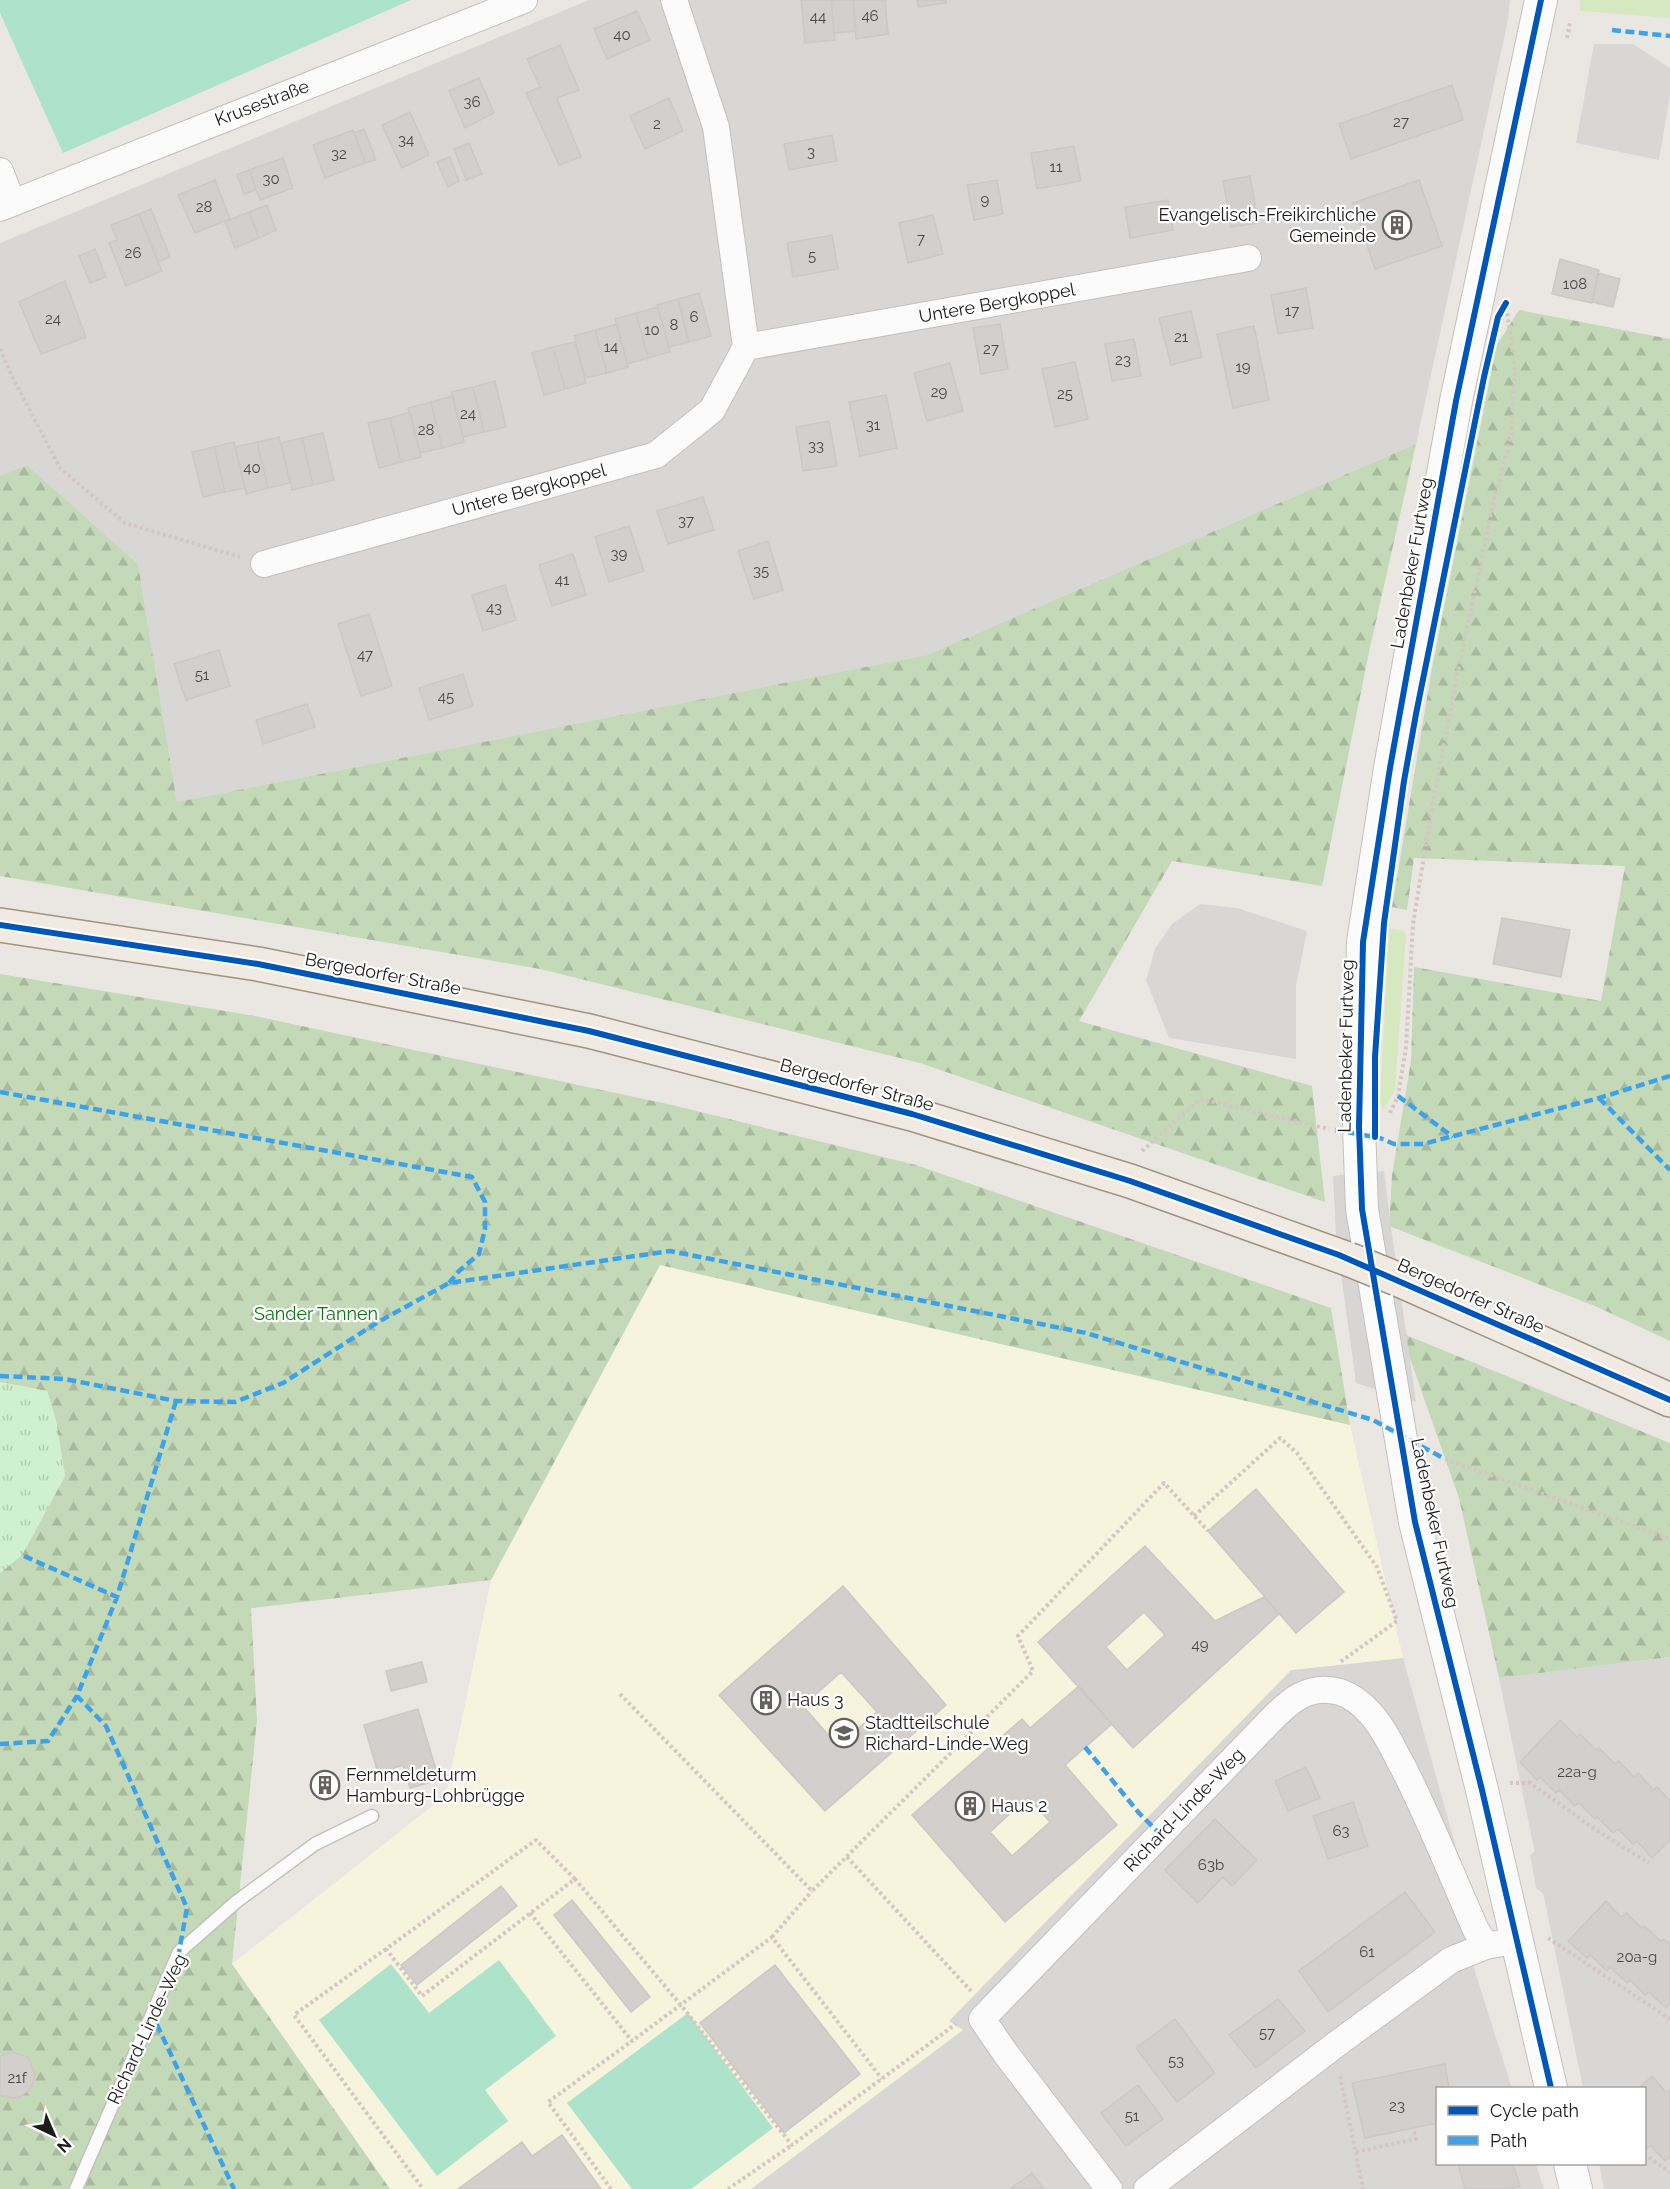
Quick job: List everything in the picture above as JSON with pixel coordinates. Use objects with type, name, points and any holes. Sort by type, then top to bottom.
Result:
[{"type":"main road","name":"Bergedorfer Straße","points":[[0,925],[258,964],[589,1032],[912,1114],[1130,1181],[1373,1270],[1670,1400]]},
{"type":"street","name":"Krusestraße","points":[[6,205],[525,0]]},
{"type":"street","points":[[674,0],[716,127],[746,347]]},
{"type":"street","name":"Ladenbeker Furtweg","points":[[1541,0],[1456,401],[1390,768],[1363,942],[1359,1127],[1362,1209],[1415,1522],[1482,1790],[1551,2087]]},
{"type":"street","points":[[0,171],[6,205]]},
{"type":"street","name":"Untere Bergkoppel","points":[[264,564],[656,455],[712,410],[746,347],[1248,258]]},
{"type":"street","points":[[1314,1690],[1329,1690],[1351,1697],[1378,1723],[1412,1785],[1476,1930],[1486,1946]]},
{"type":"street","name":"Richard-Linde-Weg","points":[[1109,2189],[982,2019],[1287,1704],[1303,1693],[1314,1690]]},
{"type":"street","points":[[1147,2189],[1451,1960],[1486,1946],[1513,1927]]},
{"type":"street","points":[[1570,2165],[1576,2189]]},
{"type":"lane","name":"Richard-Linde-Weg","points":[[76,2189],[179,1952],[236,1902],[315,1844],[372,1816]]},
{"type":"path","points":[[1497,317],[1506,303]]},
{"type":"path","points":[[1388,1118],[1398,1096],[1406,1048],[1413,924],[1434,795],[1466,630],[1493,504],[1511,435],[1515,371],[1506,303]]},
{"type":"path","points":[[0,349],[60,468],[125,523],[264,564]]},
{"type":"path","points":[[1130,1181],[1133,1159],[1200,1098],[1335,1130]]},
{"type":"path","points":[[1194,1516],[1280,1438],[1297,1453],[1377,1567],[1397,1621],[1331,1669],[1314,1690]]},
{"type":"path","points":[[1445,1459],[1670,1539]]},
{"type":"path","points":[[611,2189],[548,2102],[772,1937],[812,1891],[1033,1671],[1018,1636],[1164,1483],[1208,1531]]},
{"type":"path","points":[[620,1694],[812,1891]]},
{"type":"path","points":[[1509,1783],[1530,1783],[1596,1830],[1649,1863]]},
{"type":"path","points":[[423,2189],[294,2015],[536,1840],[575,1879],[680,2004],[792,2145]]},
{"type":"path","points":[[847,1857],[976,1996]]},
{"type":"path","points":[[386,1949],[422,1996],[575,1879]]},
{"type":"path","points":[[530,1913],[632,2041]]},
{"type":"path","points":[[1513,1927],[1670,2019]]},
{"type":"path","points":[[772,1937],[882,2079]]},
{"type":"path","points":[[728,2189],[965,2018]]},
{"type":"path","points":[[1334,2046],[1363,2189]]},
{"type":"path","points":[[1356,2152],[1416,2139],[1413,2128]]},
{"type":"path","points":[[1646,2155],[1670,2172]]},
{"type":"shaded area","points":[[589,0],[1510,0],[1508,20],[1416,444],[927,655],[177,802],[138,564],[27,465],[0,476],[0,243]]},
{"type":"shaded area","points":[[1594,44],[1633,44],[1670,68],[1670,96],[1659,160],[1576,143]]},
{"type":"shaded area","points":[[1441,280],[1425,385],[1392,386],[1375,293]]},
{"type":"shaded area","points":[[1200,904],[1237,908],[1307,931],[1296,986],[1296,1059],[1169,1038],[1146,980],[1155,949],[1172,924]]},
{"type":"shaded area","name":"Stadtteilschule Richard-Linde-Weg","points":[[660,1265],[1350,1425],[1403,1658],[1291,1670],[949,2021],[963,2030],[751,2189],[390,2189],[232,1964],[446,1795],[491,1580]]},
{"type":"shaded area","points":[[1670,1657],[1670,2189],[1604,2189],[1599,2165],[1646,2165],[1646,2087],[1583,2087],[1499,1678]]},
{"type":"shaded area","points":[[1403,1658],[1476,1919],[1469,1953],[1512,2087],[1436,2087],[1436,2165],[1536,2165],[1544,2189],[751,2189],[962,2030],[948,2021],[1291,1670]]},
{"type":"shaded area","points":[[1563,1831],[1603,1871],[1566,1912],[1536,1888],[1530,1855]]},
{"type":"green space","points":[[0,0],[411,0],[63,153],[0,13]]},
{"type":"green space","points":[[1580,0],[1670,0],[1670,18],[1580,11]]},
{"type":"green space","points":[[1519,310],[1670,339],[1670,1341],[1595,1306],[1389,1226],[1392,1175],[1411,1061],[1414,967],[1601,1001],[1625,866],[1414,858],[1407,910],[1392,907],[1432,668],[1497,345]]},
{"type":"green space","points":[[1416,444],[1369,652],[1322,886],[1172,861],[1079,1021],[1312,1086],[1325,1202],[920,1063],[540,969],[0,876],[0,476],[27,465],[138,564],[177,802],[927,655]]},
{"type":"green space","points":[[1389,928],[1403,931],[1406,936],[1395,1090],[1383,1110],[1380,1103]]},
{"type":"green space","name":"Sander Tannen","points":[[0,974],[255,1016],[672,1105],[916,1165],[1331,1308],[1350,1425],[660,1265],[491,1580],[251,1608],[257,1720],[232,1964],[390,2189],[0,2189],[0,1573],[22,1555],[65,1476],[56,1421],[47,1391],[0,1382]]},
{"type":"green space","points":[[1401,1333],[1670,1443],[1670,1657],[1499,1678],[1459,1498]]},
{"type":"green space","points":[[0,1382],[47,1391],[56,1421],[65,1476],[22,1555],[0,1573]]},
{"type":"green space","points":[[499,1960],[556,2036],[485,2090],[508,2121],[437,2176],[319,2020],[391,1964],[429,2013]]},
{"type":"green space","points":[[688,2013],[773,2128],[691,2189],[632,2189],[567,2103]]},
{"type":"pier","points":[[1384,1171],[1416,1402],[1356,1383],[1336,1237],[1333,1176]]},
{"type":"building","points":[[801,0],[831,0],[835,40],[805,43]]},
{"type":"building","points":[[831,0],[853,0],[856,31],[834,33]]},
{"type":"building","points":[[853,0],[885,0],[888,34],[856,39]]},
{"type":"building","points":[[917,0],[946,0],[946,3],[918,7]]},
{"type":"building","points":[[637,11],[650,40],[607,59],[594,29]]},
{"type":"building","points":[[560,45],[579,90],[557,98],[581,157],[559,165],[526,93],[540,87],[527,59]]},
{"type":"building","points":[[479,78],[494,113],[465,128],[449,91]]},
{"type":"building","points":[[1452,85],[1463,120],[1351,159],[1339,124]]},
{"type":"building","points":[[669,98],[683,131],[645,149],[630,116]]},
{"type":"building","points":[[410,112],[429,155],[402,168],[382,125]]},
{"type":"building","points":[[364,129],[376,160],[365,163],[354,133]]},
{"type":"building","points":[[353,130],[365,163],[325,178],[313,145]]},
{"type":"building","points":[[832,135],[837,161],[789,170],[784,144]]},
{"type":"building","points":[[469,143],[482,174],[466,180],[454,149]]},
{"type":"building","points":[[1074,146],[1081,181],[1037,189],[1031,153]]},
{"type":"building","points":[[450,157],[459,181],[448,187],[437,162]]},
{"type":"building","points":[[283,158],[293,188],[260,200],[249,170]]},
{"type":"building","points":[[249,170],[256,190],[244,194],[237,175]]},
{"type":"building","points":[[1250,176],[1258,223],[1231,227],[1223,181]]},
{"type":"building","points":[[215,180],[230,219],[195,233],[178,195]]},
{"type":"building","points":[[997,180],[1003,214],[974,220],[967,185]]},
{"type":"building","name":"Evangelisch-Freikirchliche Gemeinde","points":[[1419,180],[1442,246],[1375,269],[1353,203]]},
{"type":"building","points":[[1168,200],[1173,230],[1130,238],[1125,207]]},
{"type":"building","points":[[267,205],[276,230],[259,238],[249,212]]},
{"type":"building","points":[[151,209],[170,257],[158,262],[139,214]]},
{"type":"building","points":[[249,212],[259,238],[235,248],[225,222]]},
{"type":"building","points":[[139,214],[162,271],[126,286],[109,243],[117,240],[111,225]]},
{"type":"building","points":[[933,215],[943,254],[908,263],[899,223]]},
{"type":"building","points":[[832,235],[838,269],[793,277],[787,243]]},
{"type":"building","points":[[95,249],[106,277],[90,283],[79,256]]},
{"type":"building","points":[[1560,259],[1599,270],[1592,303],[1552,294]]},
{"type":"building","points":[[1598,273],[1620,279],[1613,307],[1592,302]]},
{"type":"building","points":[[65,281],[86,337],[41,354],[19,302]]},
{"type":"building","points":[[1306,288],[1313,328],[1278,334],[1271,295]]},
{"type":"building","points":[[699,293],[711,336],[689,342],[678,299]]},
{"type":"building","points":[[678,299],[689,342],[669,347],[657,305]]},
{"type":"building","points":[[658,307],[670,352],[648,358],[636,313]]},
{"type":"building","points":[[1191,311],[1202,357],[1171,365],[1159,318]]},
{"type":"building","points":[[636,313],[648,358],[627,364],[615,319]]},
{"type":"building","points":[[617,324],[628,367],[607,373],[595,330]]},
{"type":"building","points":[[1000,324],[1008,369],[981,374],[973,328]]},
{"type":"building","points":[[1254,326],[1269,400],[1233,408],[1217,334]]},
{"type":"building","points":[[595,330],[607,373],[585,378],[574,336]]},
{"type":"building","points":[[1134,339],[1141,376],[1112,381],[1105,344]]},
{"type":"building","points":[[575,342],[586,383],[565,389],[553,347]]},
{"type":"building","points":[[553,347],[565,389],[544,395],[532,353]]},
{"type":"building","points":[[1075,362],[1088,419],[1055,427],[1042,369]]},
{"type":"building","points":[[950,363],[963,411],[927,421],[914,373]]},
{"type":"building","points":[[495,381],[506,427],[484,432],[473,387]]},
{"type":"building","points":[[473,387],[484,432],[463,437],[451,392]]},
{"type":"building","points":[[886,395],[897,448],[860,456],[849,402]]},
{"type":"building","points":[[453,396],[464,442],[442,448],[431,402]]},
{"type":"building","points":[[431,402],[442,448],[420,453],[408,408]]},
{"type":"building","points":[[410,412],[421,457],[401,462],[390,418]]},
{"type":"building","points":[[390,418],[401,462],[379,468],[368,423]]},
{"type":"building","points":[[829,421],[837,466],[803,471],[796,427]]},
{"type":"building","points":[[323,433],[334,480],[313,485],[302,438]]},
{"type":"building","points":[[279,437],[290,483],[268,488],[257,442]]},
{"type":"building","points":[[302,438],[313,485],[292,490],[281,443]]},
{"type":"building","points":[[234,442],[245,488],[225,492],[214,447]]},
{"type":"building","points":[[257,442],[268,488],[246,494],[235,447]]},
{"type":"building","points":[[214,447],[225,492],[203,497],[192,452]]},
{"type":"building","points":[[703,497],[714,530],[668,544],[657,511]]},
{"type":"building","points":[[629,526],[644,571],[609,582],[595,537]]},
{"type":"building","points":[[768,541],[783,590],[754,599],[738,551]]},
{"type":"building","points":[[573,554],[586,595],[552,606],[539,565]]},
{"type":"building","points":[[505,585],[516,620],[483,631],[472,595]]},
{"type":"building","points":[[369,614],[392,686],[361,696],[338,624]]},
{"type":"building","points":[[219,650],[230,686],[186,700],[174,664]]},
{"type":"building","points":[[463,674],[473,706],[429,720],[419,688]]},
{"type":"building","points":[[307,704],[315,727],[263,744],[256,720]]},
{"type":"building","points":[[1502,918],[1570,930],[1561,977],[1493,964]]},
{"type":"building","points":[[1256,1489],[1344,1592],[1296,1633],[1208,1531]]},
{"type":"building","points":[[1145,1546],[1215,1621],[1264,1597],[1279,1614],[1133,1748],[1038,1642]],"holes":[[[1144,1612],[1165,1635],[1127,1670],[1106,1647]]]},
{"type":"building","name":"Haus 3","points":[[843,1586],[946,1705],[825,1811],[719,1695]],"holes":[[[841,1672],[877,1712],[838,1746],[803,1706]]]},
{"type":"building","points":[[422,1662],[427,1682],[391,1691],[386,1671]]},
{"type":"building","name":"Haus 2","points":[[1079,1686],[1112,1724],[1065,1765],[1117,1825],[1005,1922],[912,1815],[1022,1719],[1030,1728]],"holes":[[[1028,1797],[1050,1822],[1012,1856],[990,1832]]]},
{"type":"building","points":[[418,1709],[439,1780],[410,1788],[403,1765],[378,1773],[364,1725]]},
{"type":"building","points":[[1560,1720],[1577,1737],[1580,1734],[1615,1764],[1619,1761],[1634,1777],[1638,1773],[1654,1790],[1657,1787],[1670,1800],[1670,1840],[1652,1858],[1637,1841],[1633,1844],[1618,1829],[1613,1833],[1579,1803],[1575,1806],[1559,1790],[1556,1793],[1540,1777],[1537,1780],[1520,1762]]},
{"type":"building","points":[[1306,1767],[1320,1798],[1288,1811],[1275,1781]]},
{"type":"building","name":"Fernmeldeturm Hamburg-Lohbrügge","points":[[325,1772],[334,1776],[338,1785],[334,1794],[325,1798],[316,1794],[312,1785],[316,1776]]},
{"type":"building","points":[[1353,1802],[1368,1846],[1328,1859],[1313,1816]]},
{"type":"building","points":[[1215,1819],[1257,1860],[1232,1886],[1223,1877],[1198,1903],[1165,1870]]},
{"type":"building","points":[[501,1886],[517,1906],[417,1985],[401,1965]]},
{"type":"building","points":[[1405,1892],[1435,1932],[1328,2012],[1299,1971]]},
{"type":"building","points":[[572,1900],[650,1997],[631,2012],[554,1915]]},
{"type":"building","points":[[1606,1901],[1621,1917],[1626,1913],[1642,1928],[1644,1926],[1661,1941],[1664,1939],[1670,1944],[1670,2004],[1666,2008],[1649,1992],[1645,1995],[1630,1980],[1627,1983],[1610,1967],[1607,1971],[1590,1955],[1587,1958],[1568,1941]]},
{"type":"building","points":[[775,1965],[860,2074],[784,2133],[700,2023]]},
{"type":"building","points":[[1278,1999],[1305,2031],[1256,2068],[1229,2035]]},
{"type":"building","points":[[1175,2019],[1215,2073],[1177,2102],[1136,2048]]},
{"type":"building","points":[[11,2052],[25,2056],[30,2061],[35,2075],[31,2088],[20,2097],[13,2098],[0,2095],[0,2056]]},
{"type":"building","points":[[1445,2064],[1449,2087],[1436,2087],[1436,2123],[1365,2138],[1352,2083]]},
{"type":"building","points":[[1652,2076],[1666,2092],[1670,2090],[1670,2159],[1668,2157],[1665,2161],[1650,2145],[1646,2147],[1646,2087],[1640,2087]]},
{"type":"building","points":[[1138,2085],[1163,2119],[1126,2146],[1101,2113]]},
{"type":"building","points":[[562,2135],[601,2189],[458,2189],[522,2142],[532,2156]]},
{"type":"building","points":[[1458,2165],[1513,2165],[1520,2186],[1510,2189],[1465,2189]]},
{"type":"building","points":[[1032,2173],[1044,2189],[1010,2189]]},
{"type":"marked path","points":[[1612,30],[1670,36]]},
{"type":"marked path","points":[[1335,1130],[1380,1138],[1394,1144],[1423,1144],[1599,1098],[1670,1076]]},
{"type":"marked path","points":[[0,1092],[472,1177],[485,1202],[485,1229],[479,1254],[449,1283]]},
{"type":"marked path","points":[[1398,1096],[1453,1137]]},
{"type":"marked path","points":[[1599,1098],[1670,1170]]},
{"type":"marked path","points":[[0,1376],[65,1379],[176,1401],[235,1402],[283,1383],[378,1322],[449,1283],[670,1251],[1086,1333],[1373,1420],[1445,1459]]},
{"type":"marked path","points":[[176,1401],[117,1597],[77,1696],[106,1726],[187,1908],[179,1952]]},
{"type":"marked path","points":[[24,1556],[117,1597]]},
{"type":"marked path","points":[[0,1744],[48,1741],[77,1696]]},
{"type":"marked path","points":[[1085,1747],[1139,1813],[1161,1835]]},
{"type":"marked path","points":[[151,2012],[234,2189]]},
{"type":"cycle path","points":[[1541,0],[1456,401],[1390,768],[1363,942],[1359,1127],[1362,1209],[1415,1522],[1482,1790],[1551,2087]]},
{"type":"cycle path","points":[[1375,1137],[1375,1057],[1384,923],[1404,781],[1484,377],[1498,317],[1506,303]]},
{"type":"cycle path","points":[[0,925],[258,964],[589,1031],[912,1114],[1130,1181],[1339,1255],[1670,1400]]},
{"type":"place","name":"Evangelisch-Freikirchliche Gemeinde","points":[[1397,225]]},
{"type":"place","name":"Haus 3","points":[[766,1700]]},
{"type":"place","name":"Stadtteilschule Richard-Linde-Weg","points":[[844,1733]]},
{"type":"place","name":"Fernmeldeturm Hamburg-Lohbrügge","points":[[325,1785]]},
{"type":"place","name":"Haus 2","points":[[970,1806]]}]
